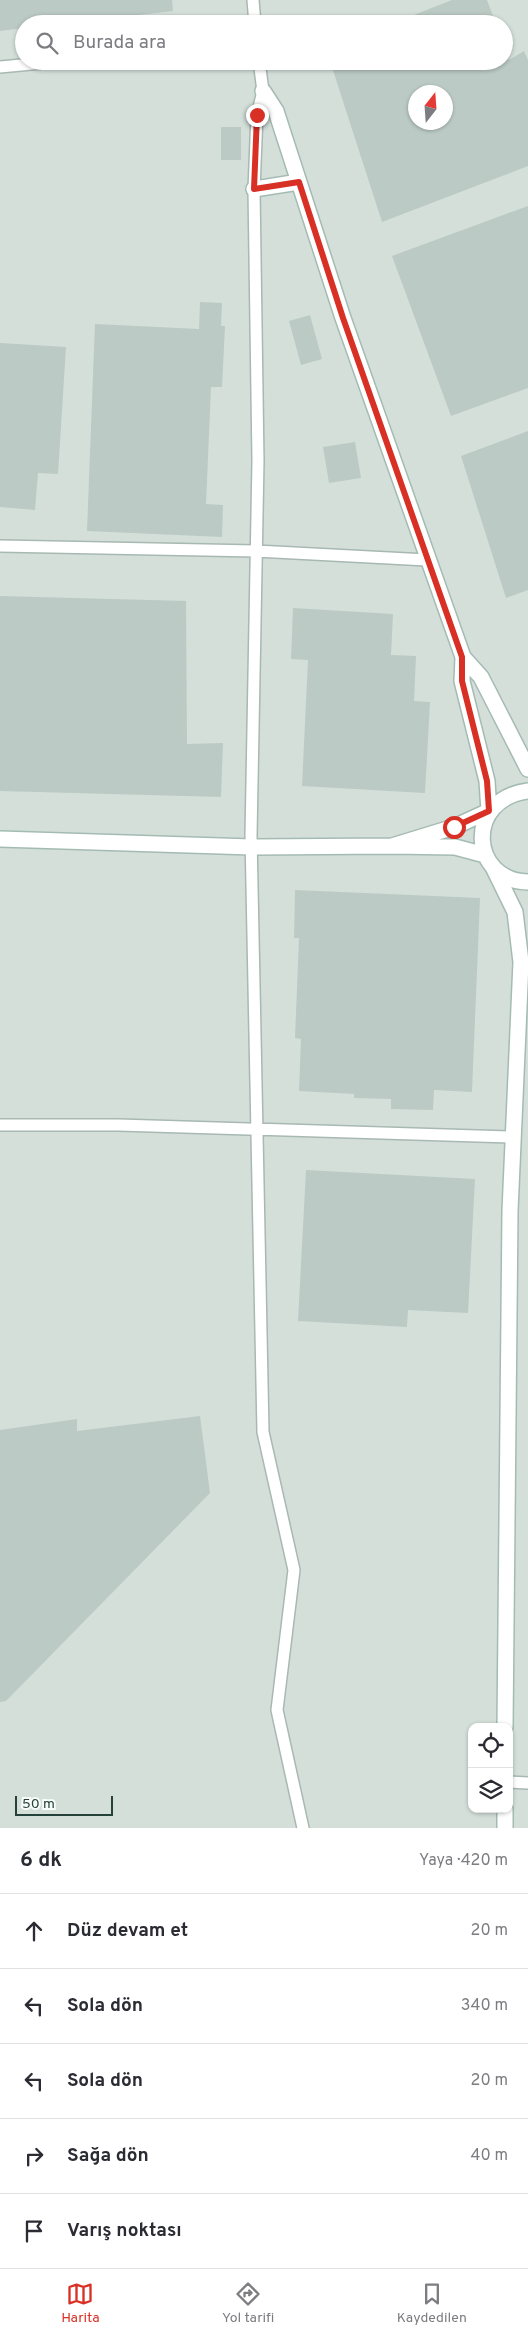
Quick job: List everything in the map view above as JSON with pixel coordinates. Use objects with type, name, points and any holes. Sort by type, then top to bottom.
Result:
[{"type":"street","points":[[253,0],[254,15]]},
{"type":"street","points":[[0,67],[15,66]]},
{"type":"street","points":[[261,70],[263,91],[257,115],[254,189],[258,461],[252,847],[263,1432],[294,1570],[277,1710],[304,1828]]},
{"type":"street","points":[[263,91],[276,112],[427,560],[462,657],[462,681],[487,781],[489,811]]},
{"type":"street","points":[[254,189],[299,182]]},
{"type":"street","points":[[0,546],[256,551],[427,560]]},
{"type":"street","points":[[462,657],[481,677],[528,769]]},
{"type":"street","points":[[505,1723],[505,1544],[513,1137],[521,962],[515,912],[489,861],[482,840],[483,825],[489,811],[499,800],[513,793],[528,791]]},
{"type":"street","points":[[392,846],[454,827],[489,811]]},
{"type":"street","points":[[0,839],[252,847],[455,847],[489,861],[505,877],[519,882],[528,882]]},
{"type":"street","points":[[0,1125],[119,1125],[513,1137]]},
{"type":"street","points":[[513,1782],[528,1783]]},
{"type":"street","points":[[505,1813],[505,1828]]},
{"type":"shaded area","points":[[0,0],[528,0],[528,1828],[0,1828]]},
{"type":"building","points":[[0,0],[172,0],[173,11],[139,15],[15,15],[15,29],[0,31]]},
{"type":"building","points":[[452,0],[487,0],[493,15],[414,15]]},
{"type":"building","points":[[524,51],[528,60],[528,166],[382,222],[333,70],[513,70],[513,58]]},
{"type":"building","points":[[221,127],[241,127],[241,160],[221,160]]},
{"type":"building","points":[[528,206],[528,388],[451,416],[392,256]]},
{"type":"building","points":[[200,302],[222,303],[221,326],[225,326],[222,387],[211,387],[206,504],[223,505],[222,537],[87,531],[95,324],[199,329]]},
{"type":"building","points":[[310,315],[322,359],[301,365],[289,321]]},
{"type":"building","points":[[0,343],[66,347],[58,474],[38,473],[35,510],[0,507]]},
{"type":"building","points":[[528,431],[528,590],[506,598],[461,456]]},
{"type":"building","points":[[355,442],[361,478],[329,483],[323,447]]},
{"type":"building","points":[[0,596],[186,601],[187,744],[223,743],[221,797],[0,791]]},
{"type":"building","points":[[293,608],[393,614],[391,655],[416,656],[414,701],[430,702],[425,793],[302,786],[308,660],[291,659]]},
{"type":"building","points":[[295,890],[480,898],[472,1092],[434,1090],[433,1110],[391,1109],[391,1099],[354,1098],[354,1094],[299,1091],[301,1039],[295,1038],[299,938],[294,938]]},
{"type":"building","points":[[306,1170],[475,1179],[468,1313],[408,1310],[407,1327],[298,1321]]},
{"type":"building","points":[[200,1416],[210,1493],[6,1701],[0,1702],[0,1430],[77,1419],[77,1431]]},
{"type":"route","points":[[257,115],[254,189],[299,182],[343,318],[462,657],[462,681],[487,781],[489,811],[454,827]]}]
